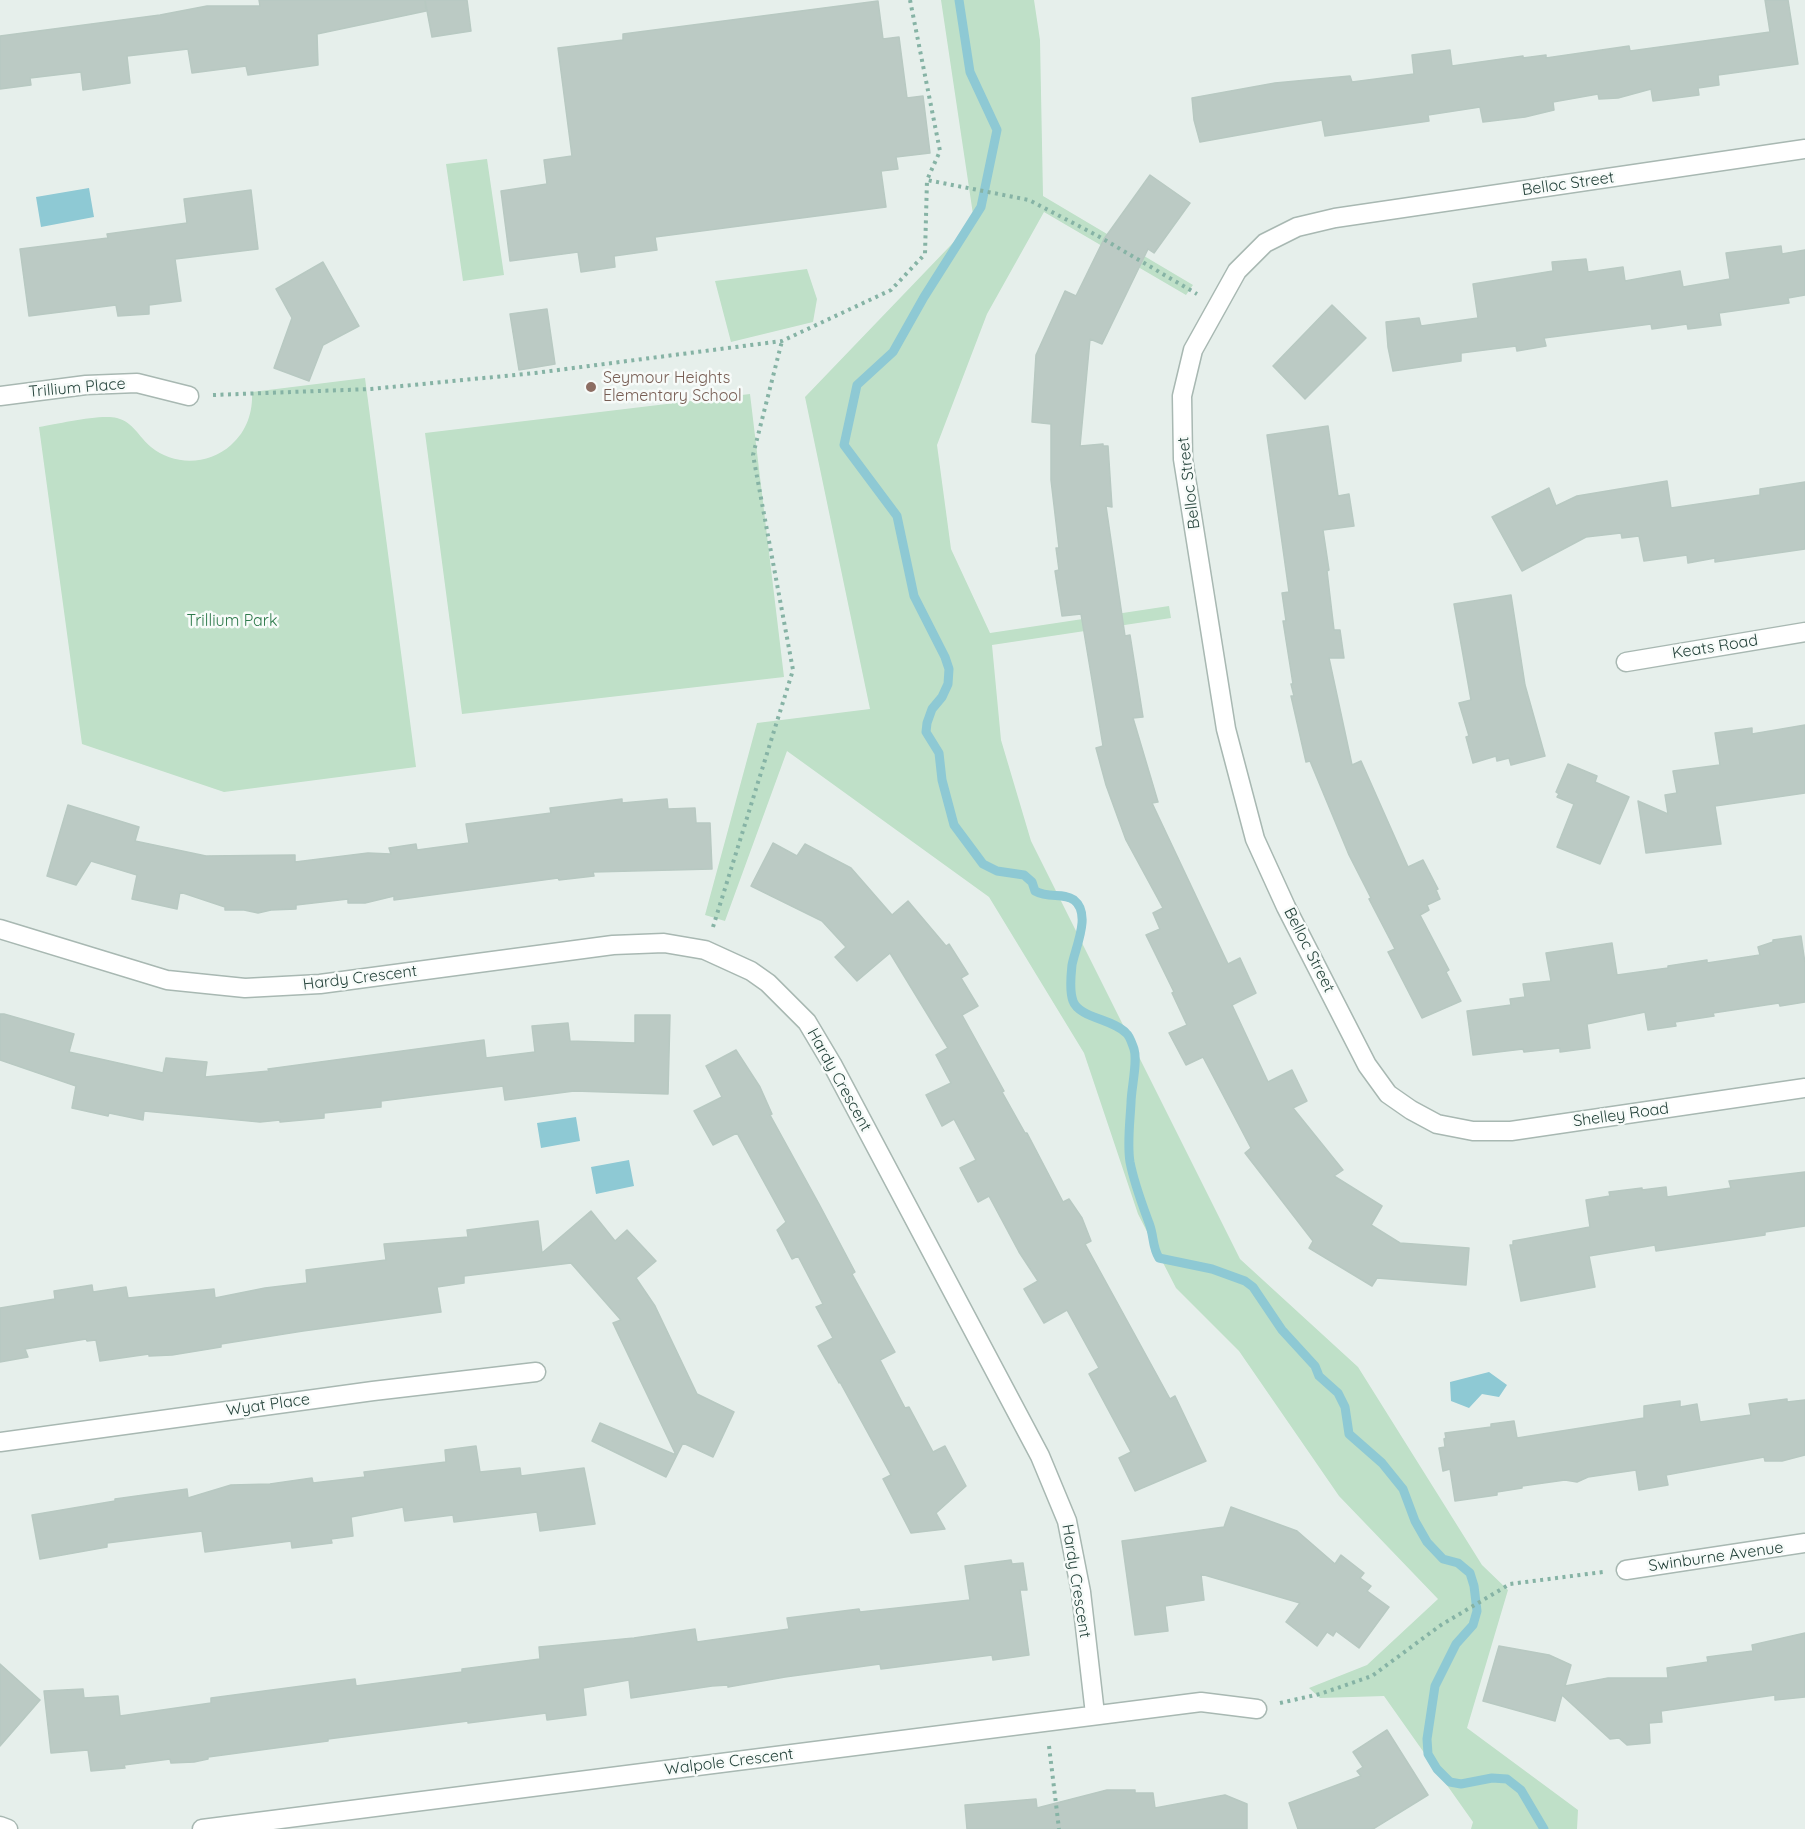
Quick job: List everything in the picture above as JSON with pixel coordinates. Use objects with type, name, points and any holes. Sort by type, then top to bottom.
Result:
[{"type":"street","name":"Belloc Street","points":[[1437,1124],[1388,1094],[1367,1065],[1277,887],[1255,838],[1226,729],[1183,459],[1182,396],[1193,350],[1237,271],[1264,243],[1297,227],[1335,218],[1805,149]]},
{"type":"street","name":"Trillium Place","points":[[0,396],[86,385],[137,383],[189,396]]},
{"type":"street","name":"Keats Road","points":[[1626,662],[1805,632]]},
{"type":"street","name":"Hardy Crescent","points":[[0,929],[167,980],[245,988],[320,984],[613,945],[664,944],[705,950],[751,971],[768,983],[807,1022],[1040,1455],[1067,1521],[1080,1592],[1095,1714]]},
{"type":"street","name":"Shelley Road","points":[[1437,1124],[1473,1131],[1511,1131],[1805,1088]]},
{"type":"street","name":"Wyat Place","points":[[0,1443],[373,1391],[536,1372]]},
{"type":"street","name":"Swinburne Avenue","points":[[1626,1570],[1805,1544]]},
{"type":"street","name":"Walpole Crescent","points":[[201,1829],[1095,1714],[1201,1702],[1257,1709]]},
{"type":"street","points":[[0,1826],[8,1829]]},
{"type":"path","points":[[189,396],[382,388],[535,373],[782,341],[891,290],[925,254],[927,180],[940,151],[910,0]]},
{"type":"path","points":[[927,180],[1029,200],[1098,236],[1217,306]]},
{"type":"path","points":[[705,950],[793,670],[753,455],[782,341]]},
{"type":"path","points":[[1257,1709],[1320,1694],[1372,1676],[1441,1625],[1510,1584],[1585,1573],[1626,1570]]},
{"type":"path","points":[[1046,1722],[1059,1829]]},
{"type":"green space","points":[[941,0],[1034,0],[1040,40],[1043,196],[1193,285],[1186,295],[1044,212],[987,314],[937,445],[951,549],[990,633],[1169,606],[1171,618],[992,645],[1001,740],[1031,841],[1240,1259],[1358,1367],[1482,1565],[1508,1590],[1467,1728],[1578,1810],[1577,1829],[1471,1829],[1473,1822],[1384,1696],[1320,1698],[1309,1688],[1367,1665],[1438,1599],[1339,1496],[1239,1351],[1176,1288],[1138,1214],[1084,1053],[989,897],[787,751],[725,921],[705,915],[757,723],[870,709],[805,397],[974,221]]},
{"type":"green space","points":[[487,159],[504,275],[463,281],[446,164]]},
{"type":"green space","points":[[807,269],[817,299],[813,322],[731,342],[715,281]]},
{"type":"green space","name":"Trillium Park","points":[[365,378],[416,767],[224,792],[82,744],[39,427],[90,418],[117,418],[136,430],[151,447],[160,453],[170,458],[191,461],[222,452],[237,440],[250,414],[252,392]]},
{"type":"green space","points":[[750,394],[784,677],[462,714],[425,433]]},
{"type":"water","points":[[89,188],[94,217],[41,227],[36,197]]},
{"type":"water","points":[[576,1117],[580,1141],[541,1148],[537,1123]]},
{"type":"water","points":[[629,1160],[634,1186],[596,1194],[591,1167]]},
{"type":"water","points":[[1489,1372],[1507,1385],[1499,1397],[1482,1394],[1469,1408],[1451,1401],[1450,1382]]},
{"type":"building","points":[[259,0],[425,0],[426,11],[317,34],[318,65],[248,75],[246,66],[192,73],[188,49],[127,56],[130,83],[83,90],[81,72],[30,78],[31,85],[0,89],[0,36],[160,15],[207,6],[260,6]]},
{"type":"building","points":[[425,0],[467,0],[471,31],[432,37]]},
{"type":"building","points":[[1765,0],[1788,0],[1798,64],[1718,75],[1719,85],[1698,88],[1699,95],[1653,101],[1651,89],[1618,98],[1599,99],[1598,94],[1553,102],[1554,110],[1525,117],[1483,122],[1480,107],[1428,115],[1429,121],[1325,136],[1322,120],[1200,142],[1194,120],[1192,98],[1275,83],[1350,76],[1352,82],[1414,74],[1412,55],[1450,50],[1452,66],[1523,56],[1523,58],[1546,55],[1546,58],[1629,46],[1630,51],[1770,32]]},
{"type":"building","points":[[878,1],[883,39],[899,37],[907,98],[923,96],[930,153],[896,157],[898,169],[881,171],[886,207],[655,237],[657,250],[614,256],[615,267],[581,272],[578,252],[510,261],[501,191],[547,184],[544,160],[572,156],[558,48],[623,40],[623,34]]},
{"type":"building","points":[[1150,175],[1190,203],[1154,253],[1148,249],[1102,344],[1090,339],[1080,446],[1103,444],[1103,446],[1108,446],[1112,507],[1106,506],[1125,636],[1130,635],[1143,717],[1133,718],[1158,802],[1152,803],[1228,964],[1240,958],[1256,993],[1232,1005],[1268,1082],[1292,1070],[1307,1101],[1293,1108],[1343,1170],[1334,1176],[1382,1206],[1371,1225],[1400,1243],[1469,1248],[1466,1285],[1377,1278],[1372,1286],[1309,1248],[1313,1241],[1245,1153],[1251,1148],[1203,1057],[1186,1065],[1169,1033],[1187,1025],[1172,993],[1174,992],[1146,935],[1160,929],[1153,913],[1163,908],[1126,840],[1106,785],[1096,748],[1103,746],[1081,614],[1062,616],[1055,571],[1059,570],[1056,548],[1059,548],[1051,480],[1051,424],[1032,422],[1036,355],[1065,291],[1076,296],[1104,239]]},
{"type":"building","points":[[251,190],[258,249],[175,259],[181,301],[149,305],[149,314],[118,316],[116,305],[29,316],[20,249],[108,238],[107,234],[187,223],[184,199]]},
{"type":"building","points":[[1781,246],[1782,254],[1805,250],[1805,295],[1788,298],[1789,303],[1719,313],[1721,325],[1688,329],[1687,324],[1652,329],[1651,324],[1544,338],[1546,346],[1517,351],[1516,346],[1461,353],[1461,361],[1393,371],[1386,322],[1419,318],[1421,326],[1478,318],[1473,284],[1553,271],[1552,262],[1586,259],[1588,272],[1623,267],[1625,281],[1680,271],[1683,287],[1730,279],[1726,253]]},
{"type":"building","points":[[323,262],[359,326],[323,345],[309,381],[274,368],[292,318],[276,289]]},
{"type":"building","points":[[1332,305],[1366,338],[1305,399],[1273,366]]},
{"type":"building","points":[[547,309],[555,364],[519,370],[510,314]]},
{"type":"building","points":[[1328,426],[1338,496],[1349,494],[1354,526],[1323,530],[1334,630],[1340,630],[1344,658],[1329,658],[1352,765],[1361,761],[1408,867],[1423,860],[1438,889],[1436,890],[1440,899],[1427,905],[1429,910],[1420,915],[1449,970],[1446,972],[1461,1001],[1422,1018],[1388,952],[1395,949],[1349,855],[1310,761],[1306,762],[1291,696],[1294,696],[1291,684],[1293,684],[1283,621],[1286,621],[1282,593],[1289,592],[1267,435]]},
{"type":"building","points":[[1667,481],[1671,508],[1760,495],[1760,489],[1805,482],[1805,549],[1715,562],[1715,558],[1688,563],[1687,555],[1644,561],[1639,536],[1622,538],[1621,533],[1586,537],[1522,571],[1492,517],[1549,488],[1556,506],[1577,496]]},
{"type":"building","points":[[1511,595],[1525,685],[1545,756],[1511,765],[1509,758],[1497,761],[1496,756],[1473,763],[1466,737],[1469,736],[1459,703],[1471,700],[1454,604]]},
{"type":"building","points":[[1805,725],[1805,793],[1715,806],[1721,844],[1646,853],[1638,801],[1668,814],[1665,795],[1677,793],[1673,771],[1720,765],[1715,733],[1752,728],[1752,734]]},
{"type":"building","points":[[1568,764],[1597,776],[1595,782],[1629,797],[1600,864],[1557,847],[1574,804],[1557,797],[1559,794],[1556,792]]},
{"type":"building","points":[[622,799],[622,803],[667,799],[668,809],[695,808],[696,823],[710,823],[712,869],[593,872],[594,876],[559,880],[558,878],[394,900],[394,896],[365,903],[348,903],[348,899],[296,905],[296,909],[258,913],[225,910],[225,907],[180,892],[177,909],[132,899],[137,875],[91,861],[76,885],[47,876],[68,805],[139,827],[135,841],[206,856],[295,855],[295,862],[368,853],[391,854],[389,848],[416,844],[417,850],[469,843],[466,824],[551,813],[550,808]]},
{"type":"building","points":[[773,843],[797,856],[805,844],[851,868],[892,915],[908,901],[946,946],[949,944],[968,974],[961,978],[978,1006],[962,1015],[1063,1202],[1069,1199],[1082,1218],[1091,1241],[1085,1244],[1170,1399],[1175,1396],[1206,1461],[1135,1491],[1119,1458],[1131,1452],[1089,1374],[1099,1368],[1067,1310],[1044,1323],[1024,1289],[1038,1281],[1019,1252],[989,1196],[978,1202],[960,1168],[976,1160],[954,1119],[942,1126],[926,1095],[951,1083],[936,1055],[948,1048],[890,953],[857,981],[835,957],[846,947],[822,921],[751,886]]},
{"type":"building","points":[[1801,936],[1805,963],[1805,1002],[1780,1006],[1779,1003],[1713,1013],[1714,1016],[1675,1022],[1676,1026],[1648,1030],[1645,1012],[1587,1024],[1590,1048],[1560,1052],[1560,1048],[1524,1052],[1523,1049],[1473,1055],[1467,1011],[1511,1005],[1510,999],[1525,997],[1523,984],[1551,981],[1546,953],[1612,943],[1617,975],[1707,960],[1707,963],[1760,955],[1758,947],[1773,942],[1773,940]]},
{"type":"building","points":[[0,1014],[74,1034],[69,1052],[163,1073],[166,1058],[207,1062],[205,1077],[269,1071],[268,1069],[484,1040],[486,1058],[535,1052],[532,1026],[568,1023],[570,1041],[635,1043],[635,1015],[670,1015],[668,1094],[574,1091],[505,1100],[503,1086],[381,1101],[381,1107],[324,1113],[324,1118],[280,1122],[280,1120],[260,1122],[144,1111],[143,1120],[109,1113],[108,1116],[72,1108],[76,1086],[0,1060]]},
{"type":"building","points":[[736,1050],[760,1087],[772,1114],[770,1115],[855,1272],[852,1274],[895,1352],[880,1360],[905,1408],[909,1407],[933,1452],[945,1446],[966,1486],[936,1513],[945,1529],[911,1533],[883,1479],[891,1475],[818,1346],[833,1338],[816,1307],[823,1304],[798,1256],[792,1259],[777,1230],[786,1222],[737,1133],[713,1145],[694,1111],[722,1097],[706,1066]]},
{"type":"building","points":[[1805,1172],[1805,1226],[1765,1232],[1765,1235],[1656,1251],[1655,1245],[1589,1256],[1595,1287],[1521,1301],[1510,1245],[1513,1245],[1513,1241],[1590,1227],[1586,1200],[1610,1196],[1609,1192],[1666,1187],[1667,1197],[1731,1188],[1729,1181]]},
{"type":"building","points":[[591,1211],[615,1241],[627,1230],[656,1261],[636,1278],[655,1306],[697,1394],[734,1412],[713,1457],[683,1443],[666,1477],[592,1441],[600,1423],[676,1455],[613,1323],[621,1320],[571,1263],[464,1276],[464,1283],[437,1287],[441,1312],[221,1344],[221,1347],[172,1355],[149,1356],[149,1354],[100,1361],[96,1340],[87,1341],[86,1339],[25,1349],[28,1357],[0,1362],[0,1308],[55,1299],[54,1291],[92,1285],[93,1292],[126,1287],[128,1298],[214,1289],[215,1298],[265,1288],[307,1283],[306,1270],[386,1260],[384,1244],[468,1237],[467,1230],[538,1221],[542,1253]]},
{"type":"building","points":[[1787,1399],[1787,1402],[1805,1400],[1805,1455],[1782,1461],[1765,1461],[1764,1457],[1666,1475],[1668,1485],[1639,1490],[1636,1470],[1588,1477],[1577,1482],[1565,1480],[1522,1486],[1522,1488],[1497,1492],[1497,1495],[1455,1501],[1450,1469],[1443,1471],[1439,1448],[1445,1447],[1445,1433],[1491,1427],[1491,1424],[1514,1421],[1517,1438],[1644,1418],[1644,1406],[1680,1401],[1680,1407],[1697,1404],[1700,1422],[1751,1415],[1749,1404]]},
{"type":"building","points":[[476,1446],[480,1472],[520,1468],[521,1476],[584,1468],[595,1524],[540,1531],[537,1512],[454,1522],[453,1515],[405,1521],[403,1507],[351,1517],[353,1536],[331,1539],[332,1543],[292,1548],[291,1541],[205,1552],[202,1531],[107,1543],[107,1547],[40,1559],[32,1515],[115,1501],[115,1499],[187,1489],[188,1498],[231,1485],[270,1484],[312,1478],[313,1483],[365,1477],[364,1472],[446,1462],[445,1450]]},
{"type":"building","points":[[1231,1507],[1297,1531],[1335,1564],[1341,1555],[1364,1573],[1360,1578],[1371,1586],[1367,1591],[1389,1607],[1359,1648],[1336,1631],[1333,1636],[1327,1632],[1317,1646],[1286,1622],[1300,1603],[1201,1574],[1204,1600],[1165,1606],[1168,1631],[1135,1635],[1122,1541],[1224,1527]]},
{"type":"building","points":[[1011,1560],[1012,1564],[1023,1563],[1027,1590],[1020,1590],[1029,1655],[993,1660],[992,1655],[881,1669],[880,1664],[728,1687],[728,1685],[712,1686],[631,1698],[629,1680],[583,1688],[586,1715],[547,1720],[546,1713],[468,1723],[468,1721],[328,1739],[328,1741],[208,1757],[208,1759],[194,1762],[171,1763],[170,1759],[124,1765],[125,1768],[91,1771],[88,1750],[51,1753],[44,1691],[83,1689],[84,1698],[118,1696],[120,1716],[211,1703],[211,1698],[355,1679],[356,1686],[462,1672],[462,1669],[540,1659],[539,1647],[634,1638],[695,1629],[697,1642],[789,1629],[787,1618],[859,1609],[860,1612],[970,1600],[965,1566]]},
{"type":"building","points":[[1805,1633],[1805,1697],[1775,1700],[1775,1695],[1661,1711],[1662,1722],[1649,1723],[1650,1743],[1627,1745],[1619,1738],[1610,1739],[1562,1695],[1555,1721],[1483,1701],[1499,1646],[1549,1655],[1571,1665],[1565,1686],[1608,1678],[1668,1678],[1667,1668],[1708,1662],[1707,1657],[1753,1651],[1752,1645]]},
{"type":"building","points":[[0,1664],[40,1700],[0,1746]]},
{"type":"building","points":[[1387,1730],[1428,1795],[1373,1829],[1298,1829],[1289,1803],[1361,1776],[1357,1771],[1363,1767],[1353,1752]]},
{"type":"building","points":[[1107,1790],[1135,1790],[1135,1793],[1153,1793],[1155,1808],[1225,1795],[1247,1804],[1247,1829],[967,1829],[965,1805],[1036,1799],[1037,1808]]},
{"type":"waterway","points":[[959,0],[970,72],[997,130],[981,207],[924,297],[893,352],[857,385],[844,445],[897,516],[914,596],[949,669],[948,684],[942,697],[932,709],[926,732],[939,753],[942,780],[954,825],[983,864],[997,871],[1024,875],[1032,882],[1035,891],[1045,895],[1070,898],[1079,906],[1082,922],[1072,965],[1072,997],[1076,1007],[1089,1015],[1113,1024],[1126,1033],[1134,1049],[1129,1155],[1159,1258],[1212,1269],[1245,1281],[1253,1287],[1282,1330],[1315,1366],[1319,1376],[1338,1393],[1345,1407],[1349,1434],[1382,1463],[1403,1489],[1415,1521],[1427,1542],[1443,1559],[1458,1563],[1470,1573],[1477,1611],[1473,1625],[1456,1644],[1435,1686],[1427,1739],[1428,1754],[1437,1769],[1450,1782],[1461,1784],[1492,1778],[1507,1779],[1521,1790],[1544,1829]]},
{"type":"place","name":"Seymour Heights Elementary School","points":[[591,387]]}]
